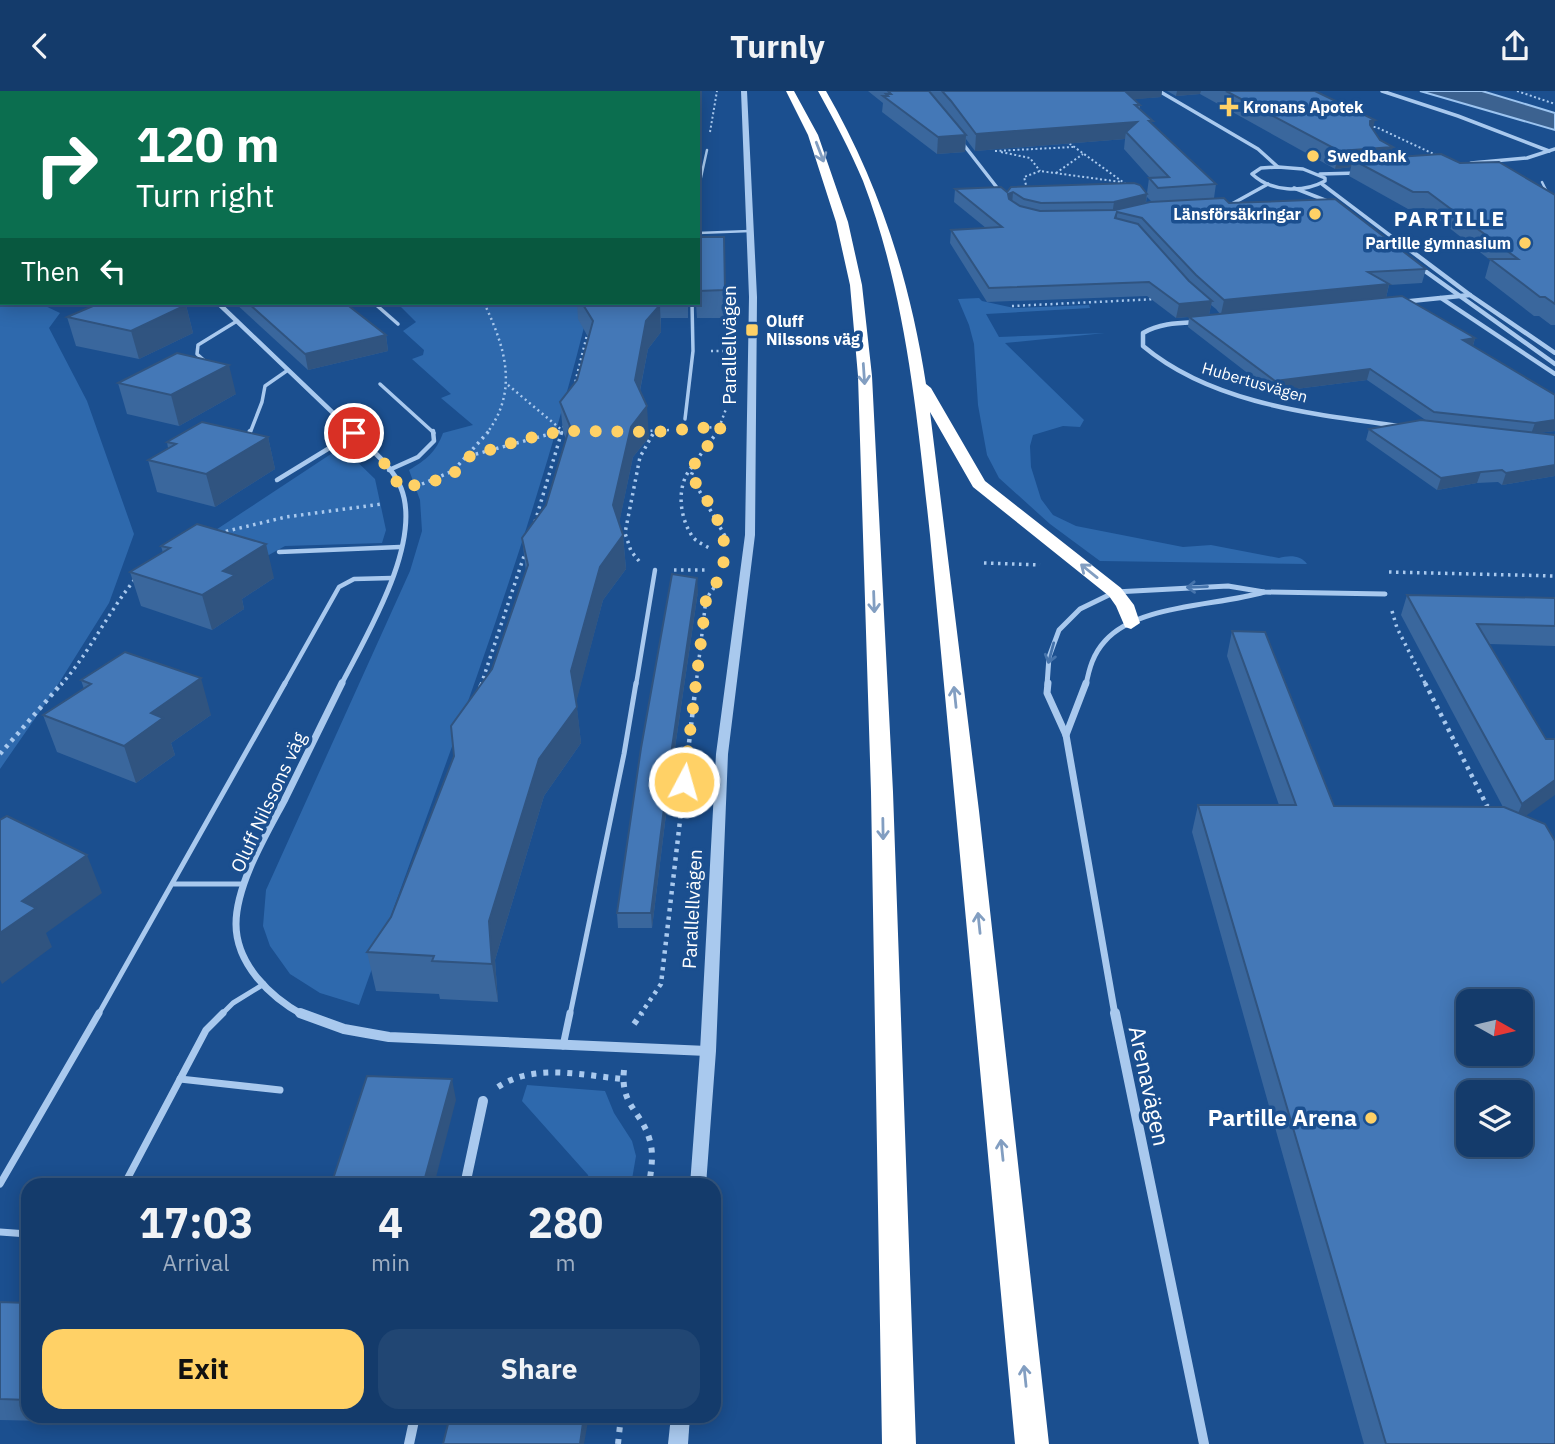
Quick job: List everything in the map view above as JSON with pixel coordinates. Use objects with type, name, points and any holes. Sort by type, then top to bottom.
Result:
[{"type":"highway","points":[[790,91],[813,135],[842,222],[856,285],[865,376],[882,792],[899,1444]]},
{"type":"highway","points":[[822,91],[841,123],[871,190],[892,249],[919,378],[966,797],[1032,1444]]},
{"type":"highway","points":[[919,378],[979,484],[1115,592],[1125,605],[1131,623]]},
{"type":"street","name":"Parallellvägen","points":[[699,1178],[708,1051],[722,754],[750,535],[753,297],[744,91]]},
{"type":"street","points":[[1159,91],[1258,149],[1278,167]]},
{"type":"street","points":[[1382,91],[1458,115],[1549,151]]},
{"type":"street","points":[[954,131],[1006,201]]},
{"type":"street","points":[[1463,164],[1527,158],[1555,149]]},
{"type":"street","points":[[1337,205],[1330,199],[1294,188],[1268,184],[1252,174],[1261,168],[1278,167],[1304,169],[1320,174],[1368,171]]},
{"type":"street","points":[[1320,174],[1325,178],[1322,184]]},
{"type":"street","points":[[1221,208],[1237,203],[1243,196],[1268,184]]},
{"type":"street","points":[[1294,188],[1322,184],[1470,295],[1555,353]]},
{"type":"street","points":[[1410,260],[1555,364]]},
{"type":"street","points":[[1400,302],[1470,295]]},
{"type":"street","points":[[1440,298],[1555,374]]},
{"type":"street","name":"Oluff Nilssons väg","points":[[220,305],[389,470],[401,488],[406,508],[392,577],[266,837],[246,884],[236,922],[240,947],[254,972],[274,995],[303,1014],[342,1028],[396,1036],[628,1050],[708,1051]]},
{"type":"street","name":"Hubertusvägen","points":[[1208,321],[1169,324],[1150,329],[1143,333],[1143,346],[1160,361],[1181,373],[1224,390],[1313,411],[1409,427]]},
{"type":"street","name":"Arenavägen","points":[[1204,1444],[1118,1029],[1066,735],[1047,693],[1049,657],[1059,629],[1080,610],[1115,592],[1228,586],[1264,591],[1385,594]]},
{"type":"street","name":"Arenavägen","points":[[1066,735],[1083,695],[1093,657],[1113,633],[1131,623],[1185,607],[1251,597],[1264,591]]},
{"type":"street","points":[[466,1178],[483,1101]]},
{"type":"street","points":[[409,1444],[414,1423]]},
{"type":"street","points":[[678,1444],[680,1423]]},
{"type":"lane","points":[[700,182],[707,151]]},
{"type":"lane","points":[[1542,182],[1548,194],[1555,197]]},
{"type":"lane","points":[[700,233],[750,231]]},
{"type":"lane","points":[[376,305],[398,324]]},
{"type":"lane","points":[[685,419],[693,351],[692,305]]},
{"type":"lane","points":[[214,369],[197,354],[198,345],[237,321]]},
{"type":"lane","points":[[244,447],[262,402],[265,386],[288,370]]},
{"type":"lane","points":[[380,384],[433,432],[434,441],[418,457],[389,470]]},
{"type":"lane","points":[[277,480],[354,433]]},
{"type":"lane","points":[[279,552],[400,547]]},
{"type":"lane","points":[[564,1046],[624,754],[655,570]]},
{"type":"lane","points":[[0,1184],[174,884],[339,587],[354,579],[392,577]]},
{"type":"lane","points":[[174,884],[246,884]]},
{"type":"lane","points":[[128,1178],[206,1030],[217,1016],[264,984]]},
{"type":"lane","points":[[180,1079],[281,1090]]},
{"type":"lane","points":[[0,1232],[21,1234]]},
{"type":"path","points":[[707,151],[717,91]]},
{"type":"path","points":[[1517,91],[1555,104]]},
{"type":"path","points":[[1365,128],[1376,127],[1440,157]]},
{"type":"path","points":[[1058,135],[1132,191]]},
{"type":"path","points":[[969,152],[1074,146]]},
{"type":"path","points":[[1429,148],[1444,161],[1431,161]]},
{"type":"path","points":[[995,151],[1030,158],[1040,171]]},
{"type":"path","points":[[1056,173],[1083,153]]},
{"type":"path","points":[[1027,189],[1024,177],[1040,171],[1122,182]]},
{"type":"path","points":[[1012,306],[1169,298]]},
{"type":"path","points":[[401,488],[443,479],[455,472],[493,427],[503,407],[507,363],[502,337],[485,305]]},
{"type":"path","points":[[573,392],[589,327]]},
{"type":"path","points":[[729,364],[730,341]]},
{"type":"path","points":[[507,384],[563,431]]},
{"type":"path","points":[[711,549],[693,538],[680,491],[685,473],[722,426],[726,404]]},
{"type":"path","points":[[531,533],[566,418]]},
{"type":"path","points":[[695,428],[722,426]]},
{"type":"path","points":[[642,431],[681,429]]},
{"type":"path","points":[[468,457],[524,439],[563,431]]},
{"type":"path","points":[[655,432],[640,457],[625,533],[631,551],[639,561],[655,570],[708,570]]},
{"type":"path","points":[[693,466],[691,476],[726,540]]},
{"type":"path","points":[[211,535],[286,517],[404,501]]},
{"type":"path","points":[[476,699],[527,546]]},
{"type":"path","points":[[523,559],[536,559]]},
{"type":"path","points":[[625,561],[639,561]]},
{"type":"path","points":[[984,563],[1044,565]]},
{"type":"path","points":[[0,754],[81,662],[113,606],[139,575]]},
{"type":"path","points":[[650,1178],[652,1158],[649,1136],[621,1091],[622,1079],[632,1027],[661,984],[706,600],[722,575]]},
{"type":"path","points":[[1390,606],[1397,628],[1487,806],[1497,811]]},
{"type":"path","points":[[483,1101],[501,1083],[516,1076],[536,1072],[622,1079]]},
{"type":"path","points":[[618,1444],[620,1423]]},
{"type":"shaded area","points":[[1420,91],[1482,91],[1555,113],[1555,130]]},
{"type":"shaded area","points":[[979,298],[1014,308],[1089,305],[1090,308],[986,314],[999,337],[1105,333],[1005,343],[1084,420],[1080,427],[1063,426],[1033,435],[1030,446],[1031,467],[1041,499],[1053,515],[1076,526],[1183,547],[1211,545],[1279,558],[1294,557],[1307,564],[1100,561],[1050,524],[999,478],[987,455],[978,405],[974,344],[958,299]]},
{"type":"shaded area","points":[[0,305],[43,305],[60,313],[49,328],[87,401],[134,534],[109,603],[52,694],[0,769]]},
{"type":"shaded area","points":[[399,305],[589,305],[567,393],[513,569],[359,1005],[320,993],[290,974],[270,946],[263,926],[266,890],[410,571],[422,531],[420,500],[409,470],[430,455],[443,433],[473,425],[441,398],[451,394],[412,359],[423,355],[424,350],[403,331],[416,322]]},
{"type":"shaded area","points":[[337,450],[345,450],[375,479],[386,530],[382,543],[285,546],[258,561],[196,543]]},
{"type":"shaded area","points":[[527,1085],[605,1091],[614,1113],[632,1141],[636,1156],[632,1178],[589,1178],[522,1101]]},
{"type":"building","points":[[888,91],[929,91],[966,135],[938,137],[883,96],[891,94]]},
{"type":"building","points":[[942,91],[1125,91],[1140,105],[1135,105],[1153,121],[1149,121],[1216,184],[1158,188],[1149,178],[1169,177],[1126,132],[1137,122],[976,134]]},
{"type":"building","points":[[1226,91],[1315,91],[1375,120],[1370,121],[1370,125],[1380,140],[1393,147],[1339,151]]},
{"type":"building","points":[[1441,154],[1460,163],[1499,162],[1555,195],[1555,304],[1545,297],[1540,297],[1490,259],[1518,259],[1428,192],[1413,192],[1353,160]]},
{"type":"building","points":[[1140,185],[1147,194],[1114,202],[1041,203],[1024,199],[1013,192],[1008,194],[1009,199],[1020,206],[1040,211],[1115,210],[1150,202],[1224,198],[1229,203],[1335,199],[1426,269],[1368,272],[1389,284],[1224,300],[1196,275],[1142,218],[1117,212],[1115,218],[1138,224],[1189,281],[1212,301],[1179,304],[1149,282],[989,288],[951,230],[1002,227],[955,189],[1001,187],[1007,192],[1011,187]]},
{"type":"building","points":[[700,237],[724,237],[725,290],[700,291]]},
{"type":"building","points":[[1402,296],[1475,338],[1463,340],[1555,395],[1555,420],[1535,423],[1434,412],[1370,369],[1275,381],[1189,317]]},
{"type":"building","points":[[95,305],[186,305],[131,331],[67,317]]},
{"type":"building","points":[[250,305],[348,305],[386,335],[305,354]]},
{"type":"building","points":[[583,305],[660,305],[646,321],[635,380],[647,406],[631,427],[613,505],[623,535],[600,567],[571,671],[577,707],[539,759],[489,921],[492,964],[432,961],[434,956],[367,952],[391,917],[454,756],[451,726],[492,669],[528,565],[522,538],[546,505],[570,426],[560,402],[577,380],[593,321]]},
{"type":"building","points":[[177,353],[229,365],[171,395],[118,383]]},
{"type":"building","points":[[1421,420],[1555,435],[1555,465],[1506,473],[1502,470],[1441,478],[1369,429]]},
{"type":"building","points":[[202,422],[268,437],[206,474],[148,460],[176,444],[167,442]]},
{"type":"building","points":[[197,524],[266,544],[223,571],[235,575],[202,595],[130,572],[170,548],[161,546]]},
{"type":"building","points":[[672,574],[697,578],[651,913],[617,913],[641,748]]},
{"type":"building","points":[[1407,595],[1555,598],[1555,626],[1477,624],[1546,739],[1555,739],[1555,780],[1522,804]]},
{"type":"building","name":"Partille Arena","points":[[1232,631],[1265,632],[1334,806],[1504,807],[1545,824],[1555,841],[1555,1444],[1386,1444],[1198,805],[1296,805]]},
{"type":"building","points":[[125,652],[201,678],[151,713],[163,718],[124,746],[43,715],[91,684],[81,680]]},
{"type":"building","points":[[7,816],[87,855],[22,901],[36,908],[0,933],[0,820]]},
{"type":"building","points":[[367,1076],[452,1079],[425,1178],[333,1178]]},
{"type":"building","points":[[0,1302],[21,1303],[21,1400],[0,1399]]},
{"type":"building","points":[[448,1423],[583,1423],[580,1444],[443,1444]]},
{"type":"place","name":"Kronans Apotek","points":[[1229,107]]},
{"type":"place","name":"Swedbank","points":[[1313,156]]},
{"type":"place","name":"Länsförsäkringar","points":[[1315,214]]},
{"type":"place","name":"Partille gymnasium","points":[[1525,243]]},
{"type":"place","name":"Oluff Nilssons väg","points":[[752,330]]},
{"type":"place","name":"Partille Arena","points":[[1371,1118]]},
{"type":"district","name":"PARTILLE","points":[[1450,219]]},
{"type":"route","points":[[354,433],[382,460],[401,488],[443,479],[455,472],[468,457],[493,447],[563,431],[655,432],[722,426],[693,466],[691,476],[726,540],[722,575],[706,600],[684,782]]}]
